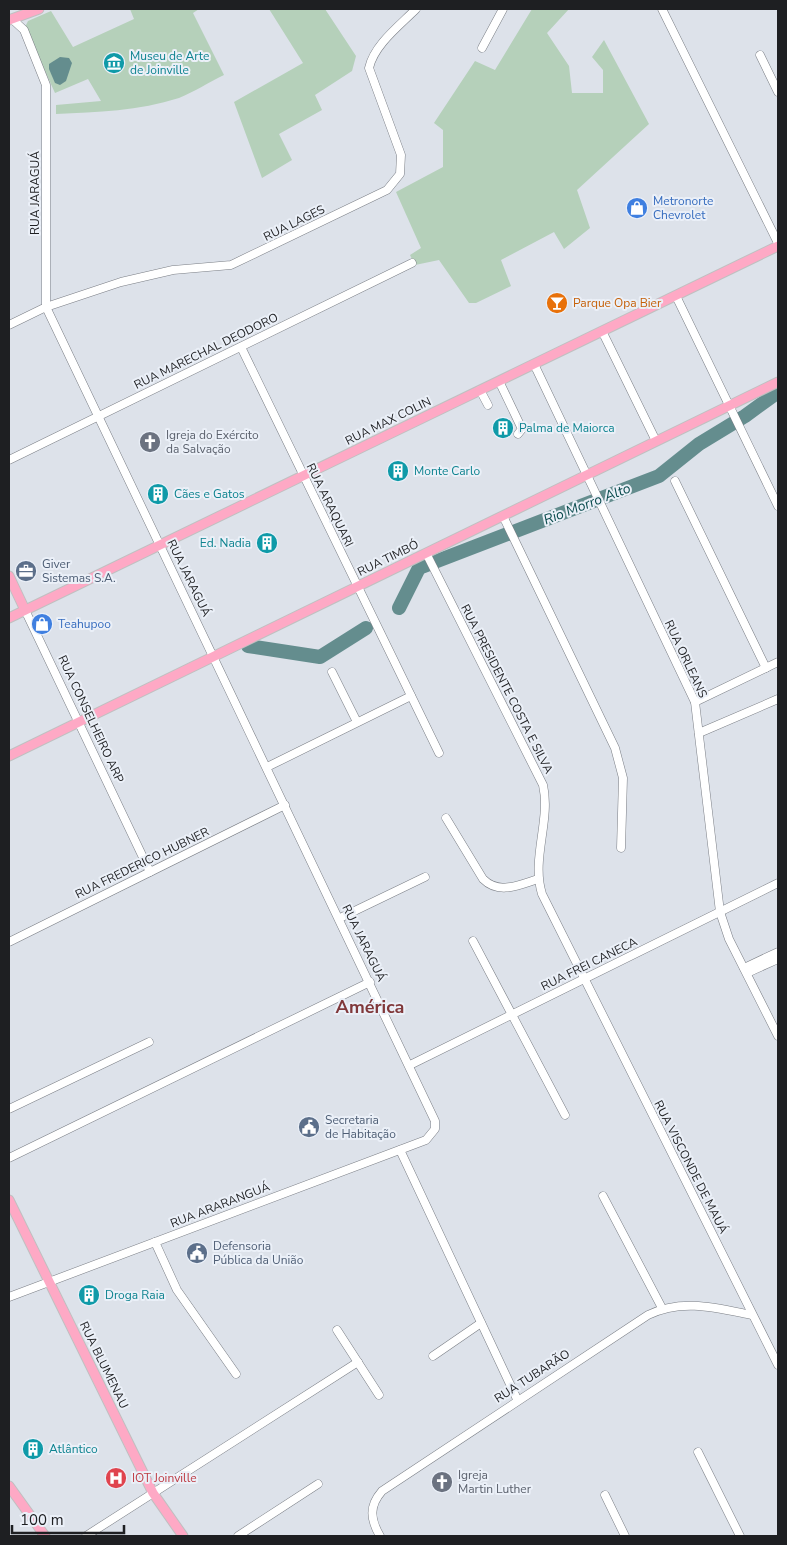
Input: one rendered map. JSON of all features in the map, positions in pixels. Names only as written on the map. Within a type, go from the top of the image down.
[{"type":"main road","points":[[10,20],[39,9]]},
{"type":"main road","name":"RUA MAX COLIN","points":[[9,618],[778,245]]},
{"type":"main road","name":"RUA TIMBÓ","points":[[9,756],[358,587],[427,556],[503,516],[656,441],[730,408],[778,382]]},
{"type":"main road","name":"RUA CONSELHEIRO ARP","points":[[9,576],[25,610]]},
{"type":"main road","name":"RUA BLUMENAU","points":[[9,1200],[153,1493],[183,1536]]},
{"type":"main road","points":[[9,1486],[45,1536]]},
{"type":"street","name":"RUA LAGES","points":[[9,325],[46,307],[152,274],[231,265],[387,190],[400,174],[401,155],[369,68],[371,60],[384,42],[416,9]]},
{"type":"street","points":[[482,48],[503,9]]},
{"type":"street","points":[[662,9],[778,245]]},
{"type":"street","name":"RUA JARAGUÁ","points":[[10,20],[24,30],[46,85],[46,307],[434,1114],[435,1129]]},
{"type":"street","points":[[760,55],[778,92]]},
{"type":"street","name":"RUA MARECHAL DEODORO","points":[[9,460],[412,263]]},
{"type":"street","points":[[676,296],[778,506]]},
{"type":"street","points":[[602,331],[656,441]]},
{"type":"street","name":"RUA ARAQUARI","points":[[241,347],[439,753]]},
{"type":"street","name":"RUA ORLEANS","points":[[534,364],[695,702],[720,912],[730,939],[778,1036]]},
{"type":"street","points":[[499,381],[522,429],[518,434]]},
{"type":"street","points":[[480,390],[488,405]]},
{"type":"street","points":[[675,481],[766,668]]},
{"type":"street","points":[[503,516],[615,748],[623,778],[621,848]]},
{"type":"street","name":"RUA PRESIDENTE COSTA E SILVA","points":[[427,556],[543,785],[545,801],[538,880],[546,904],[584,979]]},
{"type":"street","name":"RUA CONSELHEIRO ARP","points":[[25,610],[150,872]]},
{"type":"street","points":[[695,702],[778,662]]},
{"type":"street","points":[[332,672],[357,722]]},
{"type":"street","points":[[267,767],[411,696]]},
{"type":"street","points":[[699,733],[778,698]]},
{"type":"street","name":"RUA FREDERICO HUBNER","points":[[9,942],[285,805]]},
{"type":"street","points":[[446,818],[483,879],[489,885],[506,888],[538,880]]},
{"type":"street","points":[[340,918],[426,877]]},
{"type":"street","name":"RUA FREI CANECA","points":[[410,1065],[778,883]]},
{"type":"street","points":[[473,941],[565,1115]]},
{"type":"street","points":[[745,971],[778,952]]},
{"type":"street","points":[[745,971],[778,960]]},
{"type":"street","name":"RUA VISCONDE DE MAUÁ","points":[[584,979],[778,1365]]},
{"type":"street","points":[[9,1158],[370,982]]},
{"type":"street","points":[[9,1109],[149,1042]]},
{"type":"street","name":"RUA ARARANGUÁ","points":[[9,1297],[426,1140],[435,1129]]},
{"type":"street","points":[[400,1150],[517,1399]]},
{"type":"street","points":[[603,1196],[662,1308]]},
{"type":"street","points":[[156,1242],[177,1290],[236,1374]]},
{"type":"street","name":"RUA TUBARÃO","points":[[380,1536],[374,1526],[372,1509],[375,1499],[382,1491],[628,1326],[662,1308],[700,1305],[752,1315]]},
{"type":"street","points":[[434,1356],[481,1323]]},
{"type":"street","points":[[337,1330],[380,1395]]},
{"type":"street","points":[[86,1536],[358,1362]]},
{"type":"street","points":[[698,1452],[740,1536]]},
{"type":"street","points":[[238,1536],[318,1484]]},
{"type":"street","points":[[605,1494],[625,1536]]},
{"type":"shaded area","points":[[130,9],[199,9],[193,13],[224,75],[185,96],[149,106],[56,114],[56,105],[101,101],[88,79],[55,93],[25,27],[28,21],[51,11],[73,47],[134,19]]},
{"type":"shaded area","points":[[269,9],[325,9],[356,56],[352,71],[315,95],[322,110],[279,134],[292,160],[262,178],[234,102],[303,63]]},
{"type":"shaded area","points":[[532,9],[569,9],[547,33],[569,66],[572,93],[603,93],[603,70],[592,57],[604,40],[649,124],[577,190],[590,228],[564,249],[554,232],[501,260],[511,286],[476,303],[469,303],[439,260],[415,265],[410,255],[421,248],[396,192],[443,167],[443,130],[434,123],[475,61],[495,70]]},
{"type":"shaded area","points":[[60,57],[69,58],[72,63],[66,81],[60,85],[55,83],[49,69],[49,64]]},
{"type":"waterway","name":"Rio Morro Alto","points":[[399,608],[419,568],[659,476],[699,444],[745,416],[778,392]]},
{"type":"waterway","name":"Rio Morro Alto","points":[[248,646],[320,657],[366,628]]},
{"type":"place","name":"Museu de Arte de Joinville","points":[[114,63]]},
{"type":"place","name":"Metronorte Chevrolet","points":[[637,208]]},
{"type":"place","name":"Parque Opa Bier","points":[[557,303]]},
{"type":"place","name":"Palma de Maiorca","points":[[503,428]]},
{"type":"place","name":"Igreja do Exército da Salvação","points":[[150,442]]},
{"type":"place","name":"Monte Carlo","points":[[398,471]]},
{"type":"place","name":"Cães e Gatos","points":[[158,494]]},
{"type":"place","name":"Ed. Nadia","points":[[267,543]]},
{"type":"place","name":"Giver Sistemas S.A.","points":[[26,571]]},
{"type":"place","name":"Teahupoo","points":[[42,624]]},
{"type":"place","name":"Secretaria de Habitação","points":[[309,1127]]},
{"type":"place","name":"Defensoria Pública da União","points":[[197,1253]]},
{"type":"place","name":"Droga Raia","points":[[89,1295]]},
{"type":"place","name":"Atlântico","points":[[33,1449]]},
{"type":"place","name":"IOT Joinville","points":[[116,1478]]},
{"type":"place","name":"Igreja Martin Luther","points":[[442,1482]]},
{"type":"district","name":"América","points":[[370,1007]]}]
